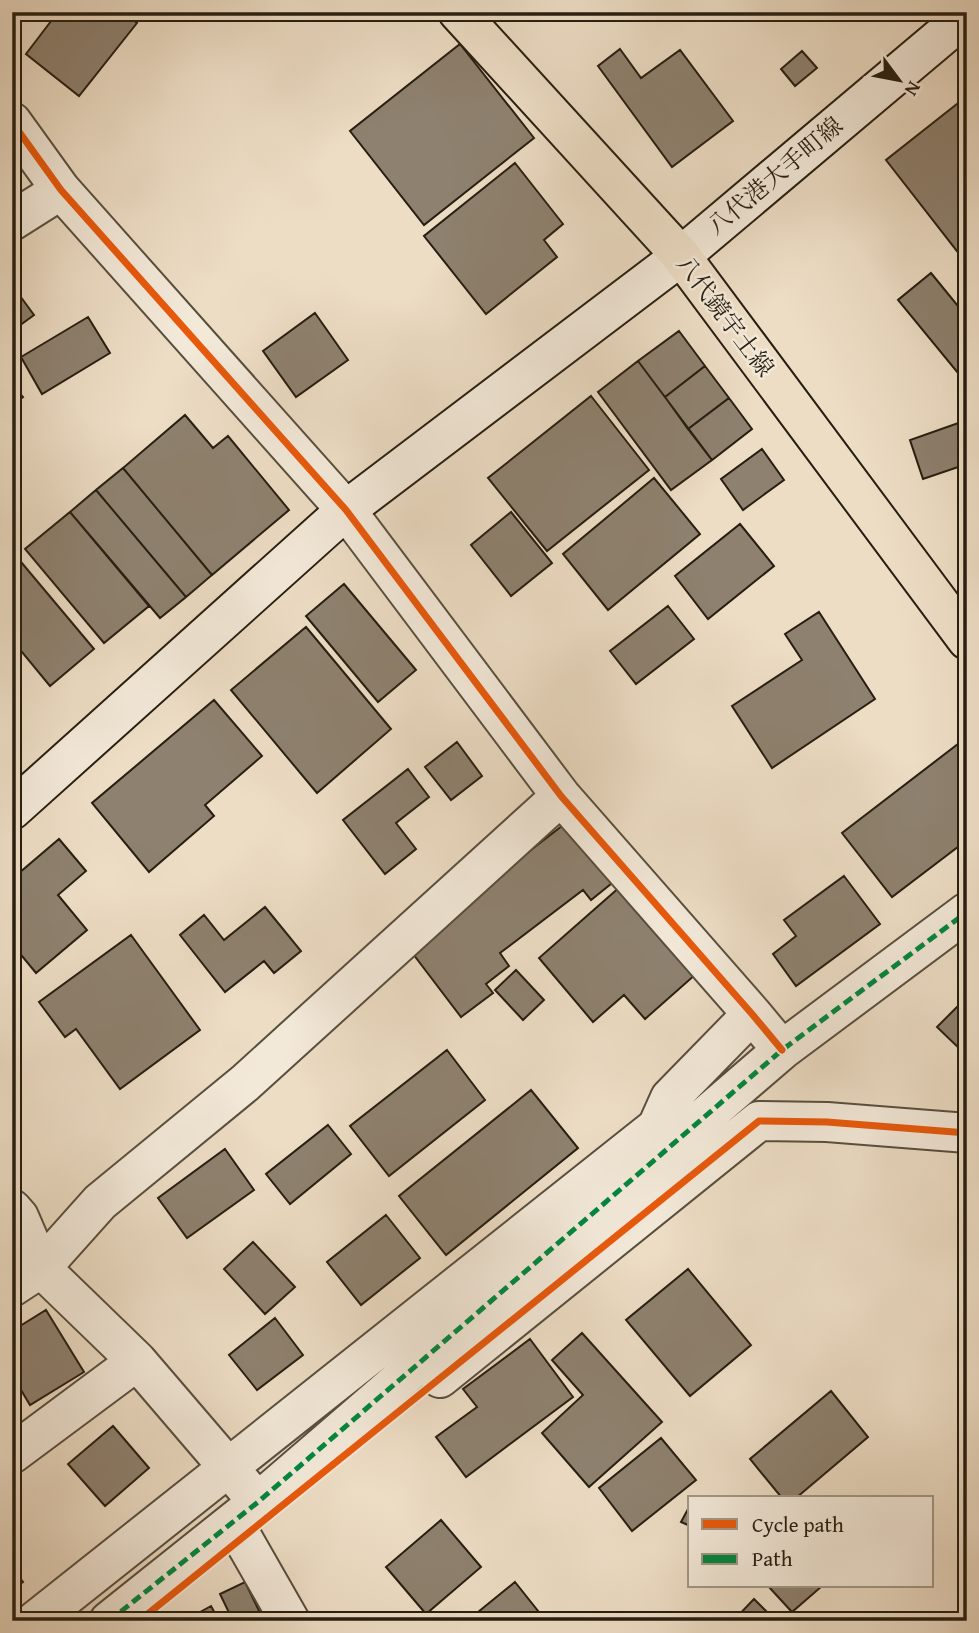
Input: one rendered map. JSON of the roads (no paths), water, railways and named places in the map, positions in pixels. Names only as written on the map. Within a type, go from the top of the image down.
[{"type":"main road","name":"八代鏡宇土線","points":[[458,12],[681,256],[967,640]]},
{"type":"street","name":"八代港大手町線","points":[[12,810],[346,510],[681,256],[963,24]]},
{"type":"street","points":[[12,122],[61,190],[346,510],[561,796],[782,1050]]},
{"type":"street","points":[[12,221],[61,190]]},
{"type":"street","points":[[26,1277],[100,1202],[245,1083],[561,796]]},
{"type":"street","points":[[139,1621],[782,1050],[967,912]]},
{"type":"street","points":[[35,1621],[657,1127],[670,1098],[752,1014]]},
{"type":"street","points":[[109,1621],[256,1519],[759,1121],[827,1122],[967,1133]]},
{"type":"street","points":[[12,1209],[19,1216],[26,1277],[137,1362],[228,1467],[256,1519],[290,1621]]},
{"type":"street","points":[[12,1454],[137,1362]]}]
